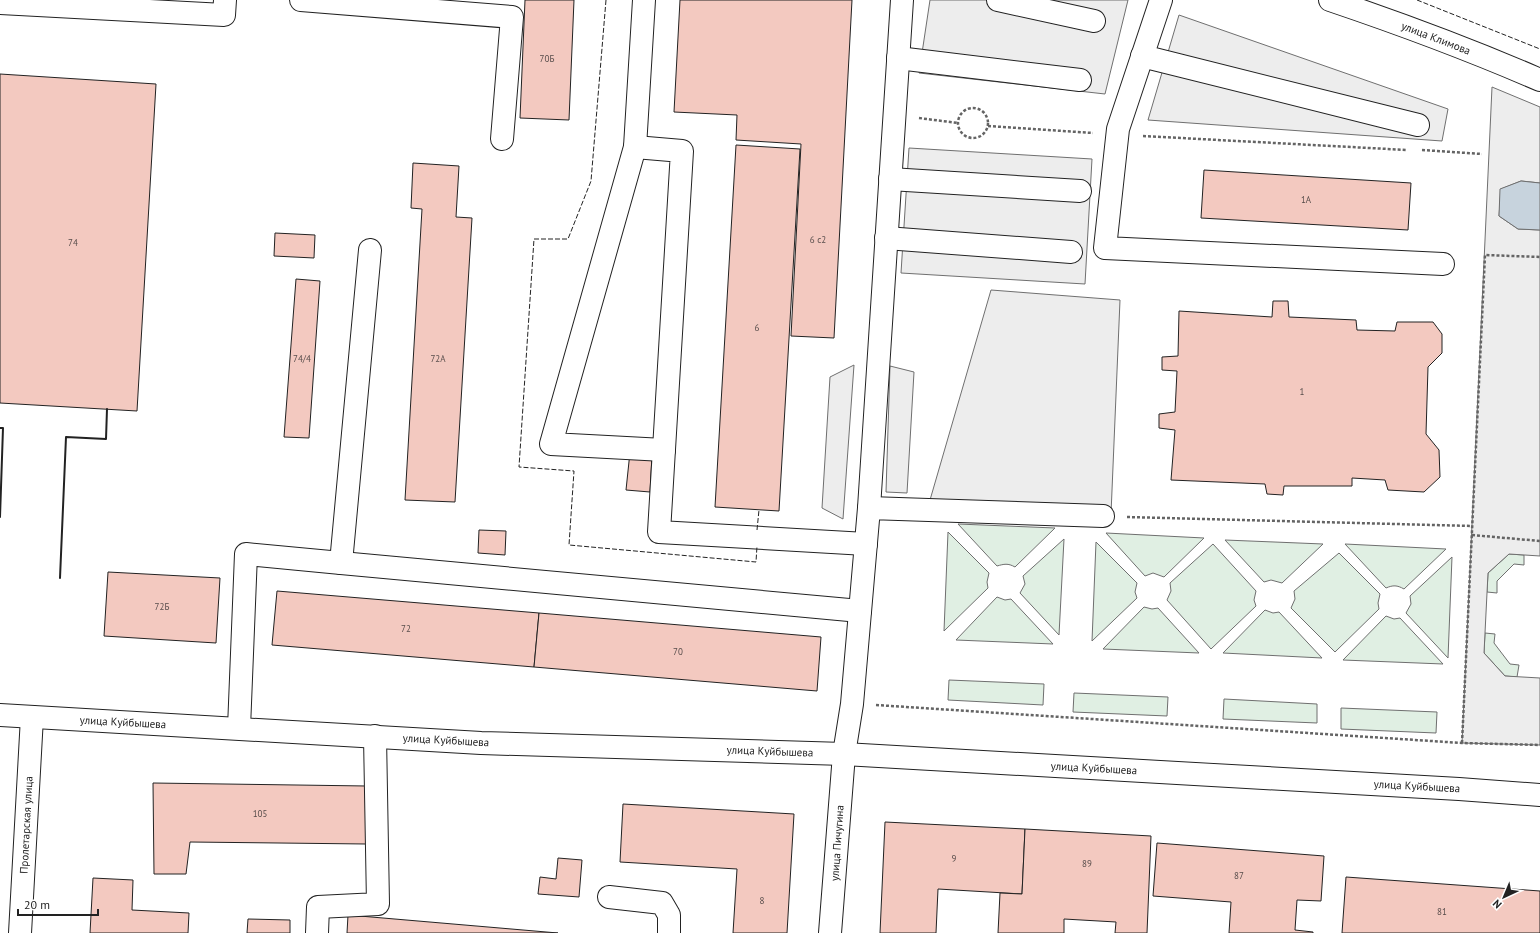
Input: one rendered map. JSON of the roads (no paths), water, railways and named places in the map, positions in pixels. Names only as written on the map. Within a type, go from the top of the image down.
[{"type":"main road","points":[[0,3],[224,15],[225,0]]},
{"type":"main road","points":[[301,0],[512,18],[502,138]]},
{"type":"main road","points":[[644,0],[635,147],[551,444],[664,450]]},
{"type":"main road","name":"улица Пичугина","points":[[830,933],[844,754],[852,704],[869,508],[902,0]]},
{"type":"main road","points":[[998,0],[1094,21]]},
{"type":"main road","points":[[1161,0],[1118,129],[1106,248],[1443,264]]},
{"type":"main road","name":"улица Климова","points":[[1330,0],[1389,20],[1495,60],[1540,80]]},
{"type":"main road","points":[[1142,56],[1418,124]]},
{"type":"main road","points":[[898,58],[1080,80]]},
{"type":"main road","points":[[635,147],[682,151],[659,532],[866,544]]},
{"type":"main road","points":[[890,179],[1080,191]]},
{"type":"main road","points":[[886,238],[1071,252]]},
{"type":"main road","points":[[341,563],[370,250]]},
{"type":"main road","points":[[869,508],[1103,516]]},
{"type":"main road","points":[[239,728],[246,554],[860,611]]},
{"type":"main road","name":"улица Куйбышева","points":[[0,715],[489,743],[844,754],[1451,788],[1540,795]]},
{"type":"main road","name":"Пролетарская улица","points":[[20,933],[32,718]]},
{"type":"main road","points":[[317,933],[318,907],[378,904],[375,736]]},
{"type":"main road","points":[[609,897],[662,903],[669,915],[669,933]]}]
